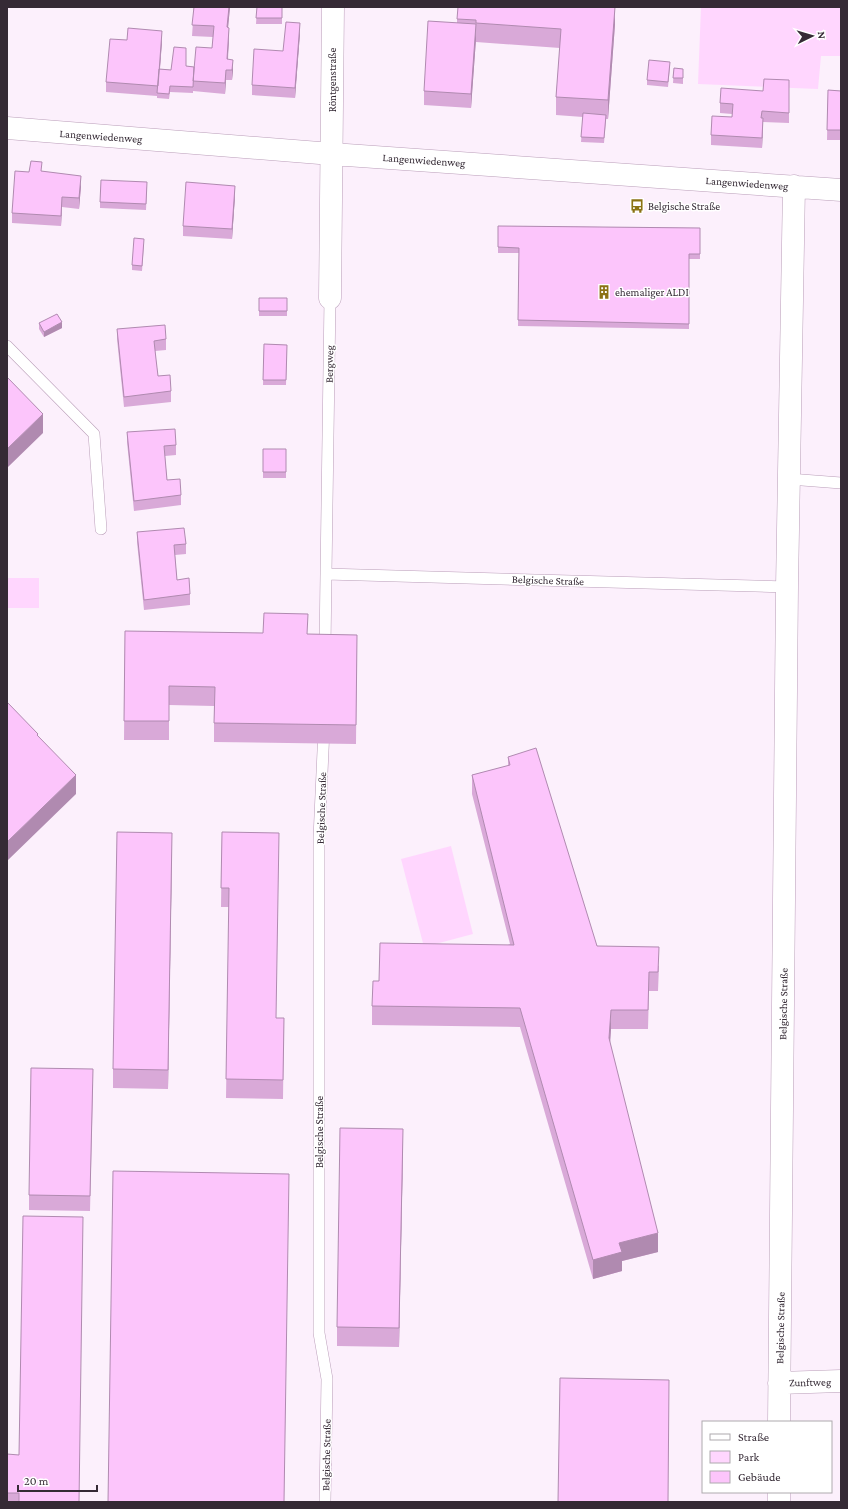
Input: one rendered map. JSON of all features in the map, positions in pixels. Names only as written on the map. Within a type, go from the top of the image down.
[{"type":"street","name":"Röntgenstraße","points":[[332,154],[333,7]]},
{"type":"street","name":"Langenwiedenweg","points":[[7,128],[332,154],[841,190]]},
{"type":"street","name":"Bergweg","points":[[330,298],[332,154]]},
{"type":"street","name":"Belgische Straße","points":[[779,1421],[787,587],[794,186]]},
{"type":"street","name":"Zunftweg","points":[[779,1383],[841,1382]]},
{"type":"lane","name":"Bergweg","points":[[326,574],[330,298]]},
{"type":"lane","points":[[7,346],[94,434],[101,529]]},
{"type":"lane","points":[[789,479],[841,483]]},
{"type":"lane","points":[[325,661],[326,574]]},
{"type":"lane","name":"Belgische Straße","points":[[326,574],[787,587]]},
{"type":"lane","name":"Belgische Straße","points":[[324,721],[319,846],[319,1333],[327,1379],[325,1502]]},
{"type":"green space","points":[[701,7],[841,7],[841,56],[821,56],[818,89],[698,84]]},
{"type":"green space","points":[[7,578],[39,578],[39,608],[7,608]]},
{"type":"green space","points":[[451,846],[473,934],[424,947],[401,859]]},
{"type":"building","points":[[194,7],[229,7],[227,27],[229,28],[227,59],[233,60],[232,70],[226,70],[225,83],[193,81],[196,47],[212,48],[214,26],[192,25]]},
{"type":"building","points":[[257,7],[282,7],[282,18],[256,18]]},
{"type":"building","points":[[458,7],[615,7],[608,100],[556,97],[561,29],[476,23],[476,20],[457,19]]},
{"type":"building","points":[[428,21],[476,24],[471,94],[424,91]]},
{"type":"building","points":[[286,22],[300,23],[295,88],[252,85],[254,49],[283,51]]},
{"type":"building","points":[[128,28],[162,31],[158,86],[106,82],[110,39],[127,40]]},
{"type":"building","points":[[174,47],[186,48],[186,66],[194,67],[193,87],[170,86],[169,94],[157,93],[159,69],[171,70]]},
{"type":"building","points":[[649,60],[670,62],[668,82],[647,80]]},
{"type":"building","points":[[674,68],[683,69],[683,78],[673,78]]},
{"type":"building","points":[[764,79],[789,80],[789,113],[762,111],[762,138],[711,135],[712,116],[732,117],[733,104],[720,103],[721,88],[763,91]]},
{"type":"building","points":[[828,90],[841,91],[841,130],[827,130]]},
{"type":"building","points":[[583,113],[606,115],[604,138],[581,137]]},
{"type":"building","points":[[31,161],[42,162],[41,171],[81,176],[79,198],[62,197],[61,216],[12,213],[15,171],[29,172]]},
{"type":"building","points":[[101,180],[147,182],[146,204],[100,202]]},
{"type":"building","points":[[186,182],[235,186],[232,229],[183,226]]},
{"type":"building","name":"ehemaliger ALDI","points":[[498,226],[700,228],[700,254],[689,254],[689,324],[518,320],[519,248],[498,247]]},
{"type":"building","points":[[134,238],[144,239],[142,266],[132,265]]},
{"type":"building","points":[[259,298],[287,298],[287,311],[259,311]]},
{"type":"building","points":[[57,314],[62,322],[44,332],[39,323]]},
{"type":"building","points":[[165,325],[166,339],[154,341],[158,376],[170,375],[171,391],[124,397],[117,329]]},
{"type":"building","points":[[264,344],[287,345],[286,380],[263,380]]},
{"type":"building","points":[[7,377],[43,414],[7,449]]},
{"type":"building","points":[[175,429],[176,445],[164,446],[167,480],[180,479],[181,495],[134,501],[127,432]]},
{"type":"building","points":[[263,449],[286,449],[286,472],[263,472]]},
{"type":"building","points":[[184,528],[186,544],[174,545],[177,580],[189,578],[190,594],[144,600],[137,532]]},
{"type":"building","points":[[264,613],[308,614],[307,634],[357,635],[356,725],[214,723],[215,687],[169,686],[169,721],[124,721],[125,631],[263,633]]},
{"type":"building","points":[[7,702],[76,775],[7,842]]},
{"type":"building","points":[[536,748],[597,946],[659,947],[658,972],[649,972],[648,1010],[611,1010],[609,1038],[658,1233],[619,1243],[622,1252],[593,1260],[520,1008],[372,1006],[373,981],[379,981],[380,943],[514,945],[472,775],[510,765],[508,757]]},
{"type":"building","points":[[117,832],[172,833],[168,1070],[113,1069]]},
{"type":"building","points":[[222,832],[279,833],[276,1018],[284,1018],[283,1080],[226,1079],[229,888],[221,888]]},
{"type":"building","points":[[31,1068],[93,1069],[90,1196],[29,1195]]},
{"type":"building","points":[[340,1128],[403,1129],[399,1328],[337,1327]]},
{"type":"building","points":[[113,1171],[289,1174],[284,1502],[108,1502]]},
{"type":"building","points":[[23,1216],[83,1217],[79,1502],[19,1502],[19,1493],[7,1493],[7,1454],[19,1455]]},
{"type":"building","points":[[560,1378],[669,1380],[668,1502],[558,1502]]},
{"type":"place","name":"Belgische Straße","points":[[637,206]]},
{"type":"place","name":"ehemaliger ALDI","points":[[604,292]]}]
